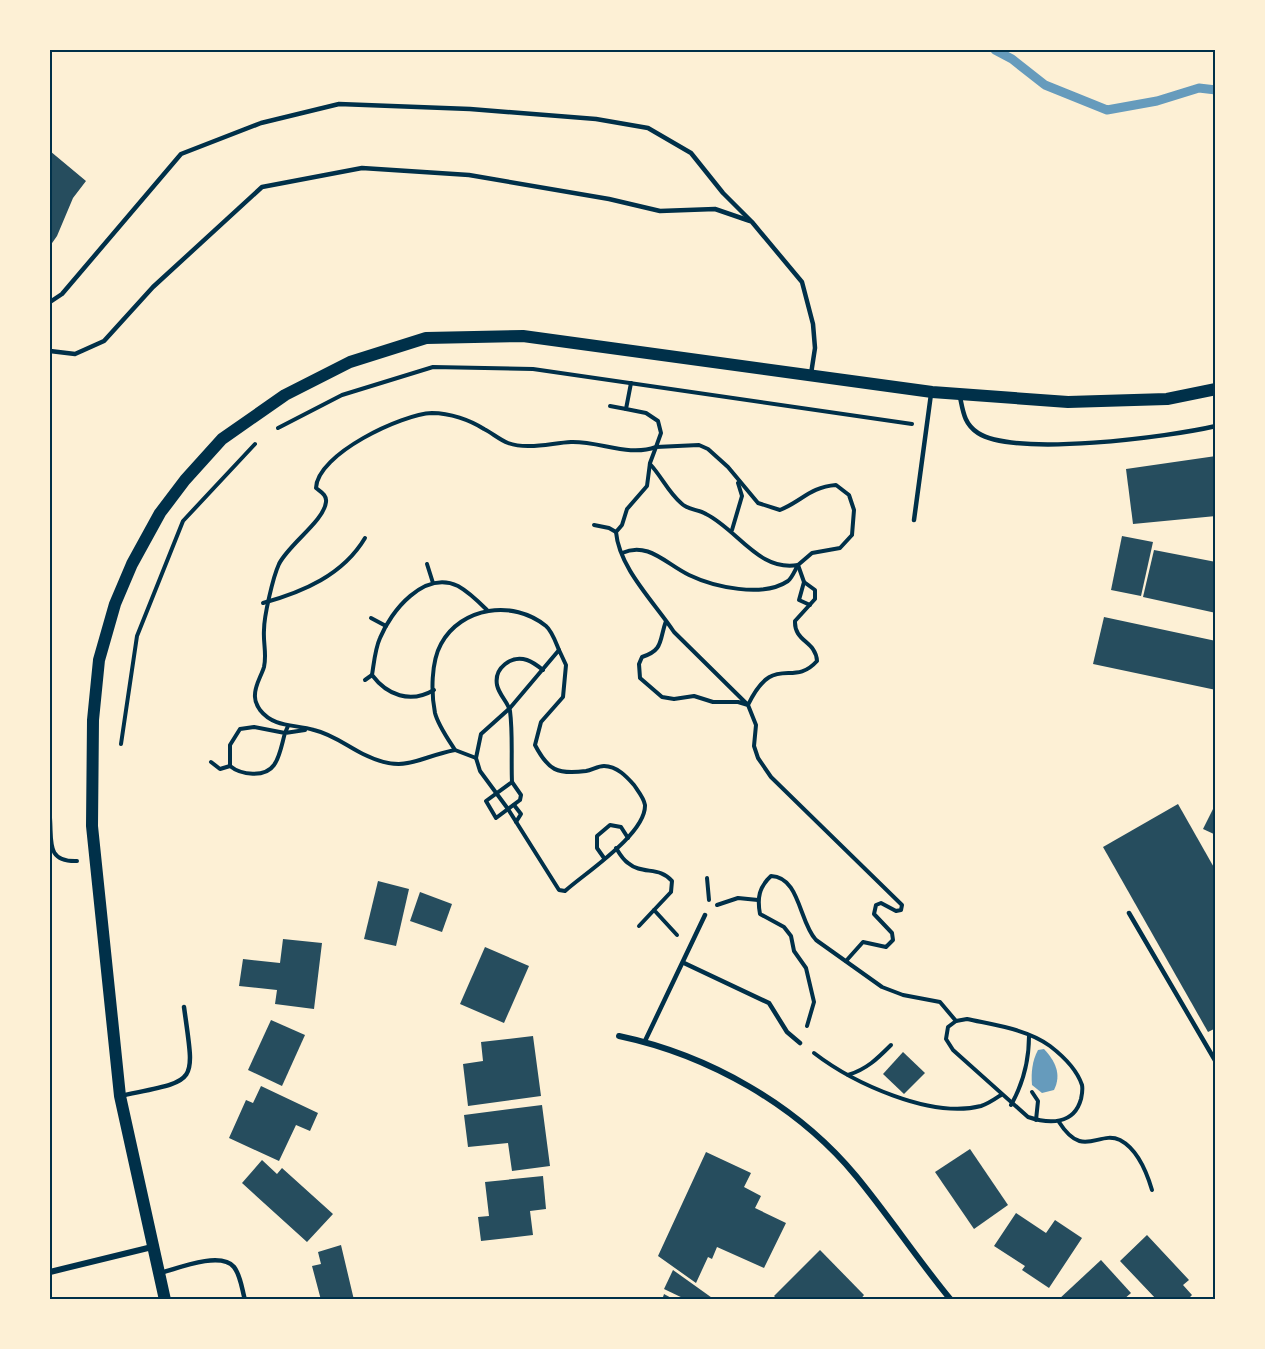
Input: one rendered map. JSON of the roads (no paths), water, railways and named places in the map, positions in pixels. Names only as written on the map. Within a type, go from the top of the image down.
[{"type":"main road","points":[[165,1299],[120,1096],[92,826],[93,720],[99,660],[115,604],[146,538],[185,480],[222,439],[276,401],[350,362],[426,338],[523,336],[932,392],[1068,402],[1167,399],[1215,389]]},
{"type":"street","points":[[619,1036],[645,1041],[687,1055],[761,1095],[810,1129],[856,1177],[951,1299]]},
{"type":"street","points":[[50,1272],[152,1247]]},
{"type":"lane","points":[[50,302],[62,294],[181,153],[261,123],[339,104],[493,111],[596,119],[648,128],[692,153],[723,193],[752,222],[802,282],[813,324],[815,348],[811,374]]},
{"type":"lane","points":[[50,351],[75,354],[104,341],[153,287],[262,187],[362,168],[469,175],[609,199],[660,211],[715,209],[752,222]]},
{"type":"lane","points":[[914,520],[932,392]]},
{"type":"lane","points":[[960,395],[965,420],[978,433],[1006,442],[1081,444],[1185,433],[1215,426]]},
{"type":"lane","points":[[1129,913],[1215,1062]]},
{"type":"lane","points":[[645,1041],[705,915]]},
{"type":"lane","points":[[684,963],[769,1003],[787,1032],[800,1043]]},
{"type":"lane","points":[[120,1096],[175,1084],[185,1078],[192,1060],[184,1006]]},
{"type":"lane","points":[[158,1273],[216,1259],[234,1267],[245,1299]]},
{"type":"water","points":[[1044,1049],[1054,1063],[1057,1079],[1054,1090],[1042,1093],[1032,1085],[1032,1076],[1036,1054],[1038,1050]]},
{"type":"waterway","points":[[995,50],[1012,59],[1045,85],[1107,110],[1157,101],[1199,88],[1216,90]]}]
